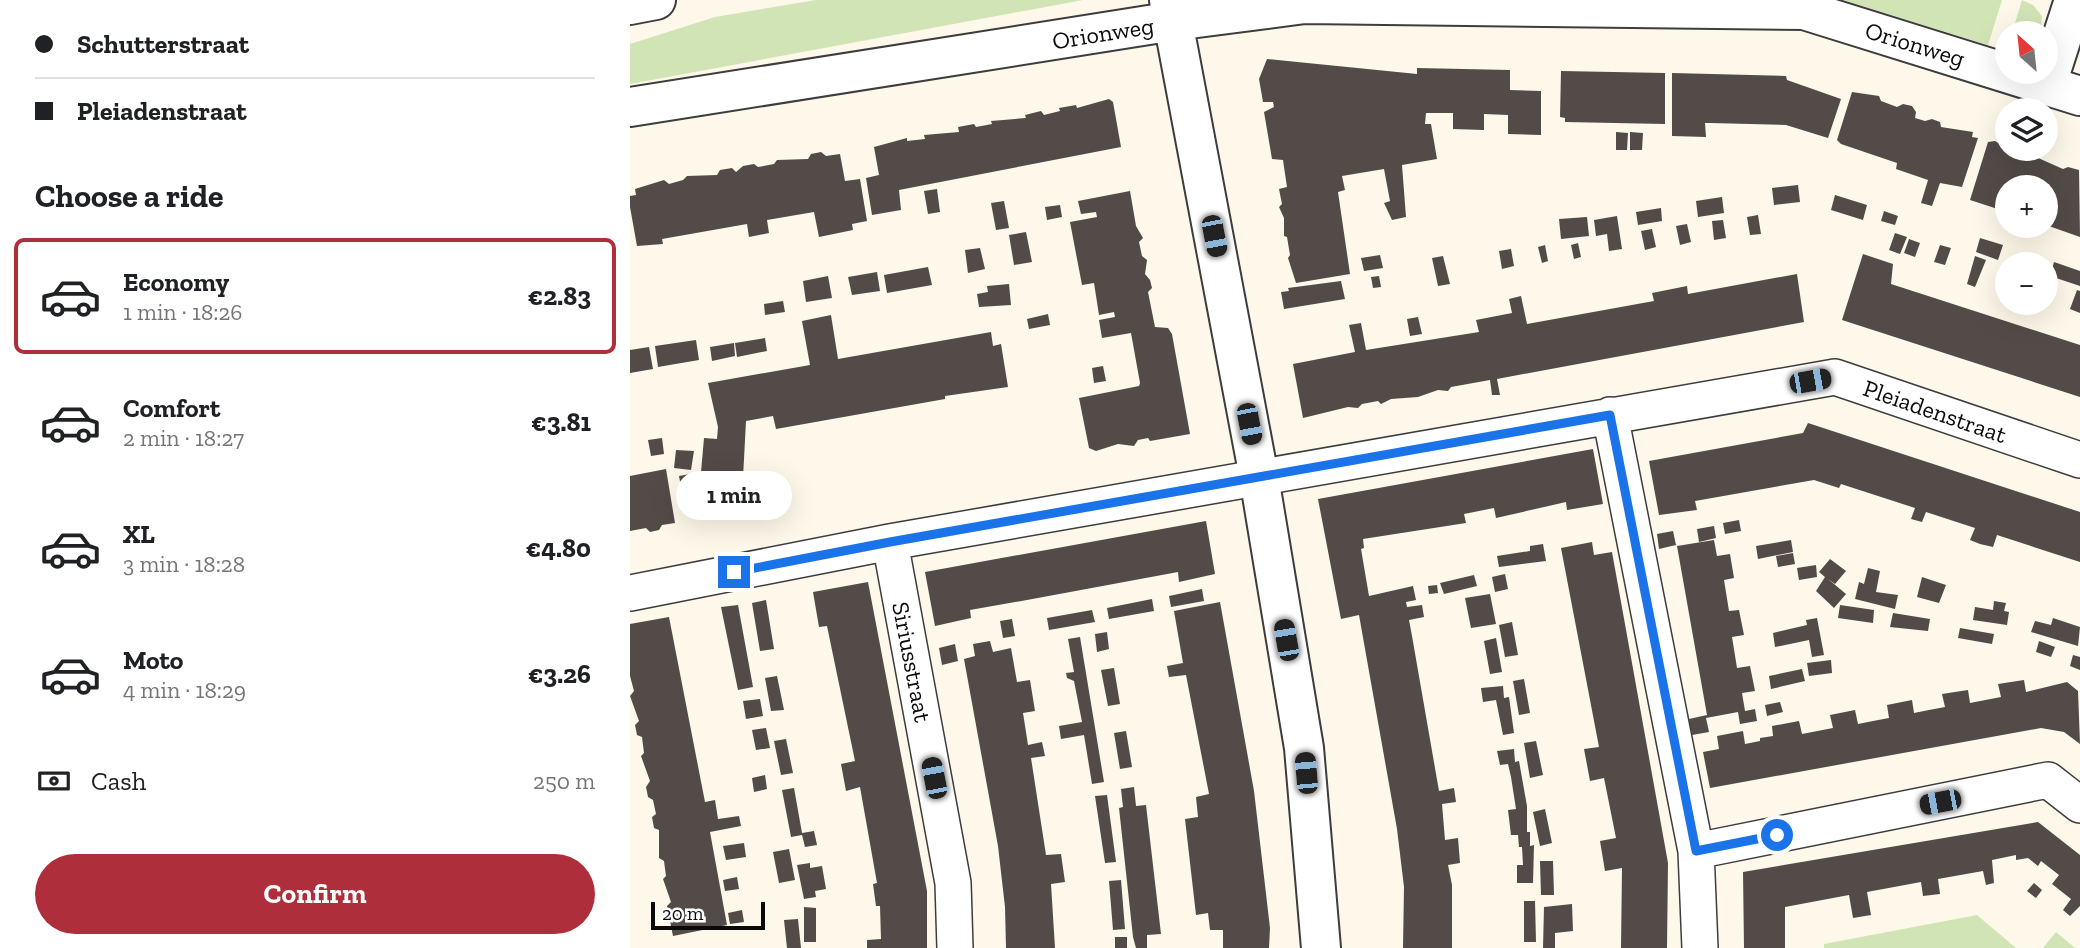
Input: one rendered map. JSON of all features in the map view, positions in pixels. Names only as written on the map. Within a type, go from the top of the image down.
[{"type":"street","points":[[630,5],[656,0]]},
{"type":"street","points":[[2063,90],[2074,0],[2080,2]]},
{"type":"street","name":"Orionweg","points":[[630,107],[1171,11],[1305,5],[1804,10],[2063,90]]},
{"type":"street","points":[[1171,11],[1259,477],[1304,748],[1321,948]]},
{"type":"street","name":"Pleiadenstraat","points":[[630,593],[890,542],[1835,377],[2080,460]]},
{"type":"street","points":[[1610,415],[1696,851],[1700,948]]},
{"type":"street","name":"Siriusstraat","points":[[890,542],[953,883],[955,948]]},
{"type":"street","points":[[1696,851],[2048,780],[2080,805]]},
{"type":"green space","points":[[816,0],[1083,0],[630,84],[630,44],[715,17]]},
{"type":"green space","points":[[1843,0],[2002,0],[1988,45]]},
{"type":"green space","points":[[2022,0],[2033,5],[2042,16],[2042,21],[2016,21]]},
{"type":"green space","points":[[1977,915],[2016,948],[1824,948],[1824,944]]},
{"type":"green space","points":[[2056,932],[2075,948],[2043,948]]},
{"type":"building","points":[[1267,59],[1417,74],[1417,68],[1510,70],[1510,90],[1541,91],[1541,135],[1508,134],[1508,115],[1484,114],[1484,130],[1453,129],[1453,113],[1426,113],[1425,124],[1431,124],[1437,159],[1402,165],[1406,217],[1392,220],[1384,203],[1390,201],[1384,169],[1342,176],[1345,190],[1338,192],[1350,274],[1296,283],[1288,258],[1290,255],[1287,237],[1284,236],[1284,218],[1279,207],[1282,204],[1279,189],[1287,187],[1283,160],[1272,159],[1264,112],[1274,107],[1273,102],[1263,102],[1259,79]]},
{"type":"building","points":[[1561,71],[1665,73],[1665,124],[1565,122],[1565,118],[1560,117]]},
{"type":"building","points":[[1672,73],[1786,76],[1787,80],[1841,99],[1828,138],[1786,125],[1710,123],[1705,123],[1706,137],[1672,136]]},
{"type":"building","points":[[1852,92],[1879,96],[1881,101],[1897,107],[1903,104],[1912,106],[1916,112],[1915,118],[1925,121],[1932,119],[1940,122],[1941,127],[1973,132],[1972,137],[1978,138],[1962,187],[1940,183],[1932,206],[1921,203],[1928,180],[1896,169],[1897,163],[1841,144],[1837,140]]},
{"type":"building","points":[[1109,99],[1113,102],[1121,147],[899,190],[901,210],[872,215],[866,178],[879,175],[874,147],[907,138],[907,141],[925,139],[924,135],[959,132],[958,127],[974,124],[976,127],[992,124],[991,121],[1026,118],[1025,115],[1041,111],[1044,115],[1060,111],[1059,108],[1076,105],[1077,108]]},
{"type":"building","points":[[1616,132],[1628,133],[1627,150],[1616,150]]},
{"type":"building","points":[[1630,132],[1643,133],[1642,150],[1630,150]]},
{"type":"building","points":[[1995,141],[1995,161],[2045,161],[2063,169],[2068,167],[2079,170],[2080,237],[2058,229],[2058,175],[1995,175],[1995,208],[1970,200],[1988,142]]},
{"type":"building","points":[[821,152],[826,156],[840,154],[845,181],[860,179],[867,221],[852,224],[853,230],[819,237],[814,212],[767,220],[769,233],[749,237],[747,224],[662,239],[663,244],[637,246],[630,207],[630,196],[636,195],[635,189],[664,180],[669,184],[687,176],[717,175],[720,170],[732,168],[736,172],[743,166],[754,164],[758,167],[774,164],[777,160],[808,159],[811,154]]},
{"type":"building","points":[[1798,185],[1800,202],[1774,205],[1772,188]]},
{"type":"building","points":[[937,189],[940,212],[928,214],[924,191]]},
{"type":"building","points":[[1130,191],[1136,226],[1143,238],[1139,242],[1142,256],[1147,260],[1145,274],[1152,288],[1148,292],[1155,327],[1168,328],[1172,334],[1190,434],[1150,441],[1148,438],[1138,440],[1134,446],[1118,444],[1096,451],[1089,448],[1079,398],[1139,386],[1140,383],[1131,333],[1102,338],[1099,320],[1115,317],[1114,312],[1099,315],[1094,283],[1082,285],[1070,222],[1097,217],[1096,212],[1081,214],[1078,201]]},
{"type":"building","points":[[1835,195],[1867,205],[1863,220],[1831,210]]},
{"type":"building","points":[[1722,197],[1724,213],[1698,217],[1696,201]]},
{"type":"building","points":[[1004,201],[1009,228],[996,230],[991,203]]},
{"type":"building","points":[[1060,205],[1062,217],[1047,220],[1045,207]]},
{"type":"building","points":[[1661,208],[1662,221],[1638,225],[1636,212]]},
{"type":"building","points":[[1884,211],[1898,216],[1895,225],[1881,221]]},
{"type":"building","points":[[1758,215],[1761,234],[1750,235],[1747,217]]},
{"type":"building","points":[[1617,216],[1622,249],[1609,251],[1607,234],[1596,236],[1594,220]]},
{"type":"building","points":[[1587,217],[1589,236],[1561,239],[1559,219]]},
{"type":"building","points":[[1723,220],[1726,238],[1714,240],[1712,221]]},
{"type":"building","points":[[1687,224],[1691,242],[1680,245],[1676,226]]},
{"type":"building","points":[[1652,229],[1656,247],[1645,250],[1641,231]]},
{"type":"building","points":[[1026,232],[1032,262],[1014,265],[1009,235]]},
{"type":"building","points":[[1895,233],[1907,237],[1900,254],[1889,250]]},
{"type":"building","points":[[1980,238],[2003,245],[2001,252],[1995,252],[1995,259],[1976,252]]},
{"type":"building","points":[[1909,239],[1920,243],[1915,257],[1904,253]]},
{"type":"building","points":[[1578,243],[1581,257],[1574,259],[1571,245]]},
{"type":"building","points":[[1545,245],[1548,261],[1542,263],[1538,247]]},
{"type":"building","points":[[1940,245],[1951,248],[1945,265],[1934,262]]},
{"type":"building","points":[[980,248],[985,269],[968,273],[965,250]]},
{"type":"building","points":[[1511,249],[1514,266],[1502,269],[1499,251]]},
{"type":"building","points":[[1863,254],[1893,264],[1891,284],[2080,345],[2080,397],[1842,320]]},
{"type":"building","points":[[1380,255],[1383,268],[1364,271],[1361,258]]},
{"type":"building","points":[[1443,256],[1450,284],[1438,286],[1432,258]]},
{"type":"building","points":[[1975,256],[1986,260],[1975,287],[1967,284]]},
{"type":"building","points":[[2058,263],[2080,271],[2080,286],[2058,279]]},
{"type":"building","points":[[928,267],[932,285],[887,293],[884,275]]},
{"type":"building","points":[[877,272],[880,291],[852,295],[848,277]]},
{"type":"building","points":[[1797,274],[1804,322],[1497,379],[1500,395],[1492,395],[1490,380],[1451,387],[1448,391],[1438,390],[1418,397],[1391,399],[1381,404],[1378,401],[1362,404],[1358,408],[1348,407],[1303,418],[1293,364],[1355,352],[1349,325],[1361,323],[1366,350],[1479,332],[1476,320],[1512,313],[1509,299],[1521,296],[1527,324],[1654,301],[1652,293],[1687,286],[1688,294]]},
{"type":"building","points":[[828,276],[832,298],[806,302],[803,281]]},
{"type":"building","points":[[1379,276],[1381,287],[1373,288],[1371,277]]},
{"type":"building","points":[[1341,281],[1345,299],[1284,309],[1281,292],[1289,291],[1288,288]]},
{"type":"building","points":[[1009,284],[1011,305],[979,307],[977,294],[988,292],[987,286]]},
{"type":"building","points":[[2077,290],[2080,291],[2080,313],[2070,309]]},
{"type":"building","points":[[783,301],[785,312],[765,315],[764,304]]},
{"type":"building","points":[[1048,314],[1050,325],[1029,329],[1027,319]]},
{"type":"building","points":[[831,315],[838,359],[991,332],[993,346],[1001,344],[1008,387],[945,396],[945,399],[776,429],[773,416],[746,421],[742,497],[699,493],[700,489],[682,492],[679,476],[701,472],[704,438],[717,439],[718,427],[708,383],[810,365],[802,321]]},
{"type":"building","points":[[1418,317],[1422,334],[1410,336],[1407,319]]},
{"type":"building","points":[[765,338],[767,351],[737,357],[735,343]]},
{"type":"building","points":[[696,340],[699,360],[658,367],[655,346]]},
{"type":"building","points":[[734,343],[735,356],[712,361],[710,347]]},
{"type":"building","points":[[649,347],[653,369],[630,373],[630,350]]},
{"type":"building","points":[[1103,366],[1106,381],[1094,383],[1092,368]]},
{"type":"building","points":[[1808,423],[2080,512],[2080,562],[1997,535],[1993,547],[1980,544],[1970,540],[1975,528],[1926,512],[1922,522],[1911,519],[1915,508],[1841,484],[1839,488],[1814,480],[1695,501],[1697,510],[1659,515],[1649,461],[1803,433]]},
{"type":"building","points":[[662,438],[664,454],[651,456],[648,440]]},
{"type":"building","points":[[1593,449],[1603,504],[1567,510],[1566,502],[1496,518],[1494,508],[1464,514],[1466,523],[1363,539],[1364,548],[1361,549],[1369,596],[1413,586],[1416,600],[1406,602],[1407,607],[1422,605],[1424,617],[1409,620],[1439,791],[1454,788],[1456,802],[1442,804],[1445,840],[1458,838],[1460,863],[1448,865],[1452,885],[1452,948],[1403,948],[1404,887],[1397,829],[1359,615],[1341,619],[1318,499]]},
{"type":"building","points":[[676,450],[694,451],[691,470],[674,468]]},
{"type":"building","points":[[666,469],[675,523],[662,525],[659,530],[650,532],[646,528],[630,531],[630,476]]},
{"type":"building","points":[[1739,520],[1741,531],[1725,534],[1723,523]]},
{"type":"building","points":[[1206,521],[1215,574],[1179,582],[1178,572],[970,610],[971,618],[935,626],[925,572]]},
{"type":"building","points":[[1714,526],[1716,538],[1699,542],[1697,529]]},
{"type":"building","points":[[1673,531],[1676,545],[1659,549],[1657,534]]},
{"type":"building","points":[[1714,540],[1717,556],[1730,554],[1734,578],[1724,580],[1729,611],[1739,610],[1744,635],[1732,637],[1737,668],[1750,666],[1755,691],[1742,693],[1745,711],[1755,709],[1757,721],[1740,724],[1738,712],[1706,718],[1709,732],[1692,735],[1689,719],[1707,715],[1677,546]]},
{"type":"building","points":[[1791,540],[1793,552],[1758,559],[1756,546]]},
{"type":"building","points":[[1592,542],[1594,555],[1612,552],[1668,863],[1667,948],[1621,948],[1622,868],[1605,871],[1600,841],[1616,838],[1604,778],[1590,781],[1584,749],[1599,747],[1561,548]]},
{"type":"building","points":[[1543,544],[1546,561],[1499,567],[1497,556],[1530,551],[1530,546]]},
{"type":"building","points":[[1793,553],[1795,564],[1778,567],[1776,556]]},
{"type":"building","points":[[1830,559],[1846,571],[1835,584],[1828,579],[1846,594],[1834,608],[1816,591],[1825,577],[1819,572]]},
{"type":"building","points":[[1816,565],[1817,577],[1799,580],[1797,568]]},
{"type":"building","points":[[1868,568],[1880,571],[1876,592],[1898,595],[1895,609],[1855,599],[1859,582],[1864,584]]},
{"type":"building","points":[[1505,574],[1508,589],[1495,592],[1492,577]]},
{"type":"building","points":[[1474,575],[1477,586],[1444,594],[1440,583]]},
{"type":"building","points":[[1922,577],[1946,585],[1939,603],[1917,597]]},
{"type":"building","points":[[868,582],[927,891],[927,948],[867,948],[867,940],[881,939],[880,906],[876,906],[873,884],[877,883],[860,787],[846,791],[841,764],[855,761],[827,626],[819,627],[813,592]]},
{"type":"building","points":[[1437,585],[1438,593],[1429,594],[1428,586]]},
{"type":"building","points":[[1202,589],[1204,601],[1171,607],[1169,596]]},
{"type":"building","points":[[1490,594],[1496,624],[1471,628],[1465,598]]},
{"type":"building","points":[[1152,599],[1154,611],[1109,619],[1107,608]]},
{"type":"building","points":[[766,600],[774,649],[760,651],[752,603]]},
{"type":"building","points":[[1994,601],[2006,603],[2004,611],[2009,612],[2007,625],[1973,620],[1975,607],[1993,610]]},
{"type":"building","points":[[1220,602],[1254,791],[1270,928],[1269,948],[1223,948],[1223,930],[1210,930],[1208,913],[1196,915],[1185,819],[1198,817],[1196,797],[1209,794],[1186,675],[1169,677],[1167,666],[1183,663],[1174,611]]},
{"type":"building","points":[[738,605],[753,687],[738,690],[721,607]]},
{"type":"building","points":[[1840,605],[1874,610],[1873,623],[1838,618]]},
{"type":"building","points":[[1092,610],[1095,622],[1049,630],[1047,618]]},
{"type":"building","points":[[1893,613],[1930,619],[1928,631],[1890,627]]},
{"type":"building","points":[[669,617],[705,802],[715,800],[718,819],[739,816],[741,826],[710,832],[727,925],[673,936],[667,906],[671,902],[663,879],[666,876],[664,861],[659,858],[659,830],[654,828],[652,817],[656,814],[646,787],[650,781],[641,756],[644,753],[642,737],[637,735],[635,725],[639,721],[630,696],[634,691],[630,676],[630,624]]},
{"type":"building","points":[[1817,618],[1824,655],[1812,657],[1809,640],[1775,647],[1773,633],[1807,625],[1806,620]]},
{"type":"building","points":[[2053,618],[2080,627],[2078,646],[2031,632],[2035,621],[2051,625]]},
{"type":"building","points":[[1012,619],[1015,636],[1003,638],[1000,621]]},
{"type":"building","points":[[1512,622],[1518,655],[1505,657],[1499,625]]},
{"type":"building","points":[[1960,628],[1994,634],[1992,644],[1958,638]]},
{"type":"building","points":[[1107,632],[1109,649],[1097,652],[1095,634]]},
{"type":"building","points":[[1080,637],[1104,782],[1092,784],[1084,735],[1061,739],[1059,726],[1082,722],[1074,681],[1067,678],[1066,673],[1074,672],[1068,639]]},
{"type":"building","points":[[1496,638],[1502,672],[1490,674],[1484,641]]},
{"type":"building","points":[[990,641],[993,652],[1011,648],[1017,682],[1030,680],[1035,711],[1023,713],[1028,745],[1042,742],[1045,756],[1031,758],[1046,855],[1061,854],[1065,882],[1051,884],[1055,948],[1006,948],[1005,907],[998,846],[964,659],[975,656],[973,644]]},
{"type":"building","points":[[2039,641],[2055,647],[2051,657],[2036,652]]},
{"type":"building","points":[[955,644],[958,661],[942,665],[939,648]]},
{"type":"building","points":[[2073,655],[2080,657],[2080,670],[2070,666]]},
{"type":"building","points":[[1831,660],[1832,673],[1809,676],[1807,663]]},
{"type":"building","points":[[1114,668],[1120,704],[1108,706],[1101,670]]},
{"type":"building","points":[[1802,669],[1805,681],[1771,689],[1769,676]]},
{"type":"building","points":[[777,676],[784,710],[771,711],[765,678]]},
{"type":"building","points":[[1524,679],[1530,713],[1519,715],[1513,681]]},
{"type":"building","points":[[2024,680],[2026,692],[2067,682],[2078,691],[2080,744],[2064,732],[2041,728],[1710,788],[1703,752],[1719,749],[1717,736],[1743,731],[1745,744],[1773,736],[1772,726],[1799,721],[1802,734],[1833,728],[1830,715],[1855,710],[1858,724],[1889,718],[1887,705],[1912,700],[1914,713],[1945,707],[1942,694],[1968,690],[1970,703],[2001,697],[1998,684]]},
{"type":"building","points":[[1503,686],[1504,698],[1509,697],[1514,733],[1503,735],[1496,700],[1483,702],[1481,688]]},
{"type":"building","points":[[760,699],[763,716],[746,719],[743,701]]},
{"type":"building","points":[[1780,702],[1783,712],[1767,716],[1765,705]]},
{"type":"building","points":[[766,728],[770,748],[756,750],[752,730]]},
{"type":"building","points":[[1126,731],[1132,767],[1120,769],[1114,733]]},
{"type":"building","points":[[786,739],[793,773],[781,775],[774,741]]},
{"type":"building","points":[[1536,741],[1543,775],[1530,778],[1524,743]]},
{"type":"building","points":[[1514,749],[1515,762],[1519,761],[1527,806],[1527,832],[1530,832],[1530,846],[1534,845],[1533,883],[1517,883],[1517,865],[1523,865],[1522,847],[1519,847],[1518,835],[1511,835],[1508,810],[1516,809],[1511,777],[1508,764],[1500,765],[1497,751]]},
{"type":"building","points":[[765,775],[767,789],[754,792],[752,778]]},
{"type":"building","points":[[1134,787],[1136,806],[1146,805],[1161,934],[1147,935],[1147,948],[1136,948],[1133,937],[1119,808],[1123,807],[1121,789]]},
{"type":"building","points":[[794,788],[802,833],[814,831],[817,845],[805,847],[802,835],[791,837],[782,790]]},
{"type":"building","points":[[1107,795],[1116,862],[1105,863],[1095,796]]},
{"type":"building","points":[[1545,809],[1552,843],[1540,846],[1533,812]]},
{"type":"building","points":[[2038,822],[2080,855],[2080,906],[2070,916],[2063,910],[2071,899],[2052,884],[2059,875],[2041,861],[2038,866],[2028,858],[2016,860],[2016,855],[1992,860],[1994,883],[1986,885],[1983,871],[1938,879],[1940,894],[1923,896],[1921,882],[1867,892],[1871,915],[1853,918],[1849,895],[1785,907],[1785,948],[1744,948],[1743,872]]},
{"type":"building","points":[[744,843],[746,857],[726,860],[723,846]]},
{"type":"building","points":[[789,849],[795,880],[779,883],[773,852]]},
{"type":"building","points":[[1540,861],[1553,861],[1554,895],[1541,895]]},
{"type":"building","points":[[810,863],[810,868],[822,866],[826,889],[815,891],[816,897],[804,899],[797,865]]},
{"type":"building","points":[[737,877],[739,889],[725,891],[723,880]]},
{"type":"building","points":[[1121,880],[1125,929],[1113,930],[1109,881]]},
{"type":"building","points":[[2034,883],[2042,890],[2036,898],[2027,891]]},
{"type":"building","points":[[1524,901],[1535,901],[1536,942],[1524,942]]},
{"type":"building","points":[[1572,904],[1573,931],[1555,933],[1555,948],[1543,948],[1544,907]]},
{"type":"building","points":[[804,907],[816,908],[816,942],[804,942]]},
{"type":"building","points":[[742,910],[744,922],[730,924],[728,913]]},
{"type":"building","points":[[798,919],[801,948],[787,948],[784,920]]},
{"type":"building","points":[[1115,937],[1127,937],[1127,948],[1115,948]]},
{"type":"route","points":[[734,572],[1610,415],[1696,851],[1777,835]]}]
